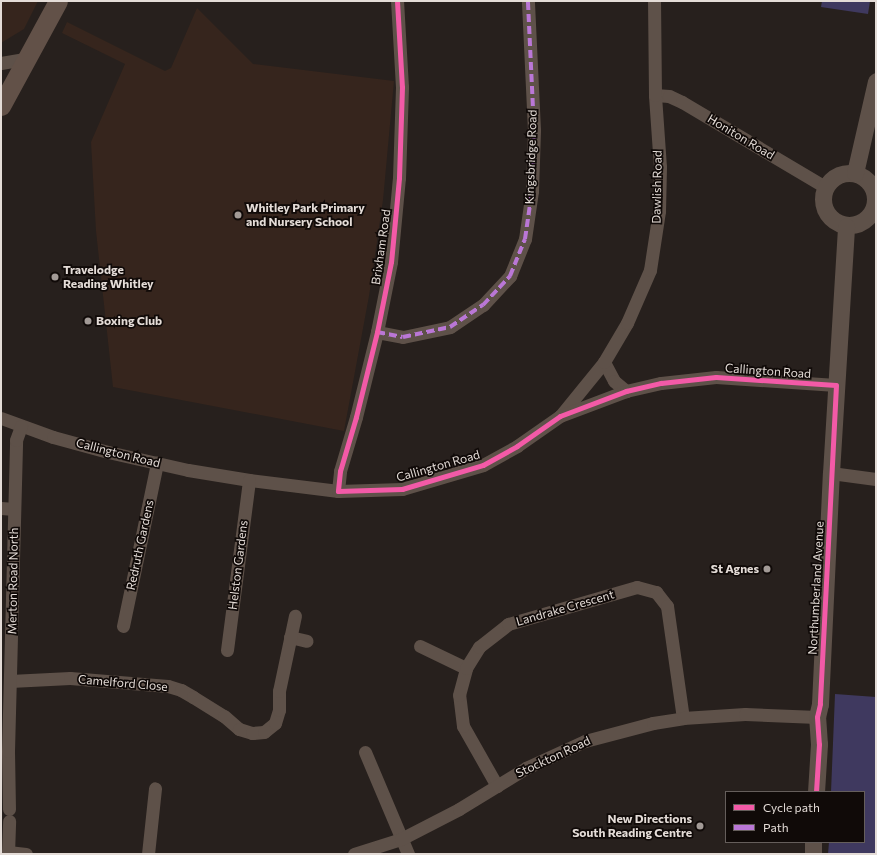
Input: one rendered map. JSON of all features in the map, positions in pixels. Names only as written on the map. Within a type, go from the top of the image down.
[{"type":"main road","points":[[1,103],[28,58],[58,1]]},
{"type":"street","name":"Brixham Road","points":[[338,491],[340,471],[356,417],[377,332],[391,262],[399,178],[402,87],[397,1]]},
{"type":"street","name":"Kingsbridge Road","points":[[377,332],[403,337],[450,327],[483,305],[510,276],[525,239],[532,191],[534,130],[528,1]]},
{"type":"street","name":"Dawlish Road","points":[[560,416],[604,362],[627,323],[650,270],[659,211],[660,167],[655,95],[654,1]]},
{"type":"street","points":[[1,63],[28,58]]},
{"type":"street","points":[[855,173],[876,81]]},
{"type":"street","name":"Honiton Road","points":[[655,95],[669,96],[682,102],[825,187]]},
{"type":"street","points":[[846,173],[855,173],[866,179],[875,188],[874,215],[860,223],[846,226],[834,221],[825,212],[822,204],[825,187],[838,175],[846,173]]},
{"type":"street","name":"Northumberland Avenue","points":[[816,791],[819,744],[817,717],[820,704],[831,473],[846,226]]},
{"type":"street","points":[[604,362],[614,381],[626,391]]},
{"type":"street","name":"Callington Road","points":[[1,418],[53,437],[157,463],[249,480],[338,491],[402,489],[483,465],[517,446],[560,416],[626,391],[661,383],[716,377],[836,386]]},
{"type":"street","name":"Merton Road North","points":[[8,853],[9,815],[5,751],[10,681],[7,612],[14,509],[16,440],[21,426]]},
{"type":"street","name":"Redruth Gardens","points":[[123,626],[157,463]]},
{"type":"street","points":[[831,473],[876,479]]},
{"type":"street","name":"Helston Gardens","points":[[227,650],[249,480]]},
{"type":"street","points":[[1,508],[14,509]]},
{"type":"street","name":"Landrake Crescent","points":[[497,786],[463,726],[459,695],[466,668],[479,647],[508,624],[637,587],[656,592],[667,606],[683,718]]},
{"type":"street","name":"Camelford Close","points":[[10,681],[70,678],[168,686],[181,690],[193,697],[224,716],[239,729],[252,733],[264,732],[275,723],[279,710],[279,691],[295,616]]},
{"type":"street","points":[[290,637],[306,642]]},
{"type":"street","points":[[420,646],[466,668]]},
{"type":"street","name":"Stockton Road","points":[[354,854],[401,839],[459,809],[526,768],[585,741],[653,722],[683,718],[745,714],[817,717]]},
{"type":"street","points":[[365,752],[408,854]]},
{"type":"street","points":[[148,854],[155,788]]},
{"type":"street","points":[[813,843],[813,854]]},
{"type":"street","points":[[8,853],[26,854]]},
{"type":"shaded area","points":[[1,1],[38,1],[24,29],[1,43]]},
{"type":"shaded area","points":[[822,1],[870,1],[868,14],[821,7]]},
{"type":"shaded area","name":"Whitley Park Primary and Nursery School","points":[[197,8],[253,64],[394,81],[383,200],[369,296],[344,431],[113,387],[96,231],[91,142],[125,64],[62,33],[67,22],[165,71],[171,68]]},
{"type":"shaded area","points":[[835,694],[876,697],[876,854],[828,854],[829,843],[865,843],[865,791],[831,791]]},
{"type":"marked path","points":[[377,332],[403,337],[450,327],[483,305],[510,276],[525,239],[532,191],[534,130],[528,1]]},
{"type":"cycle path","points":[[397,1],[402,87],[399,178],[391,262],[377,332],[356,417],[340,471],[338,491],[402,489],[483,465],[517,446],[560,416],[626,391],[661,383],[716,377],[836,385],[820,704],[817,717],[819,744],[816,791]]},
{"type":"place","name":"Whitley Park Primary and Nursery School","points":[[238,215]]},
{"type":"place","name":"Travelodge Reading Whitley","points":[[55,277]]},
{"type":"place","name":"Boxing Club","points":[[88,321]]},
{"type":"place","name":"St Agnes","points":[[767,569]]},
{"type":"place","name":"New Directions South Reading Centre","points":[[700,826]]}]
